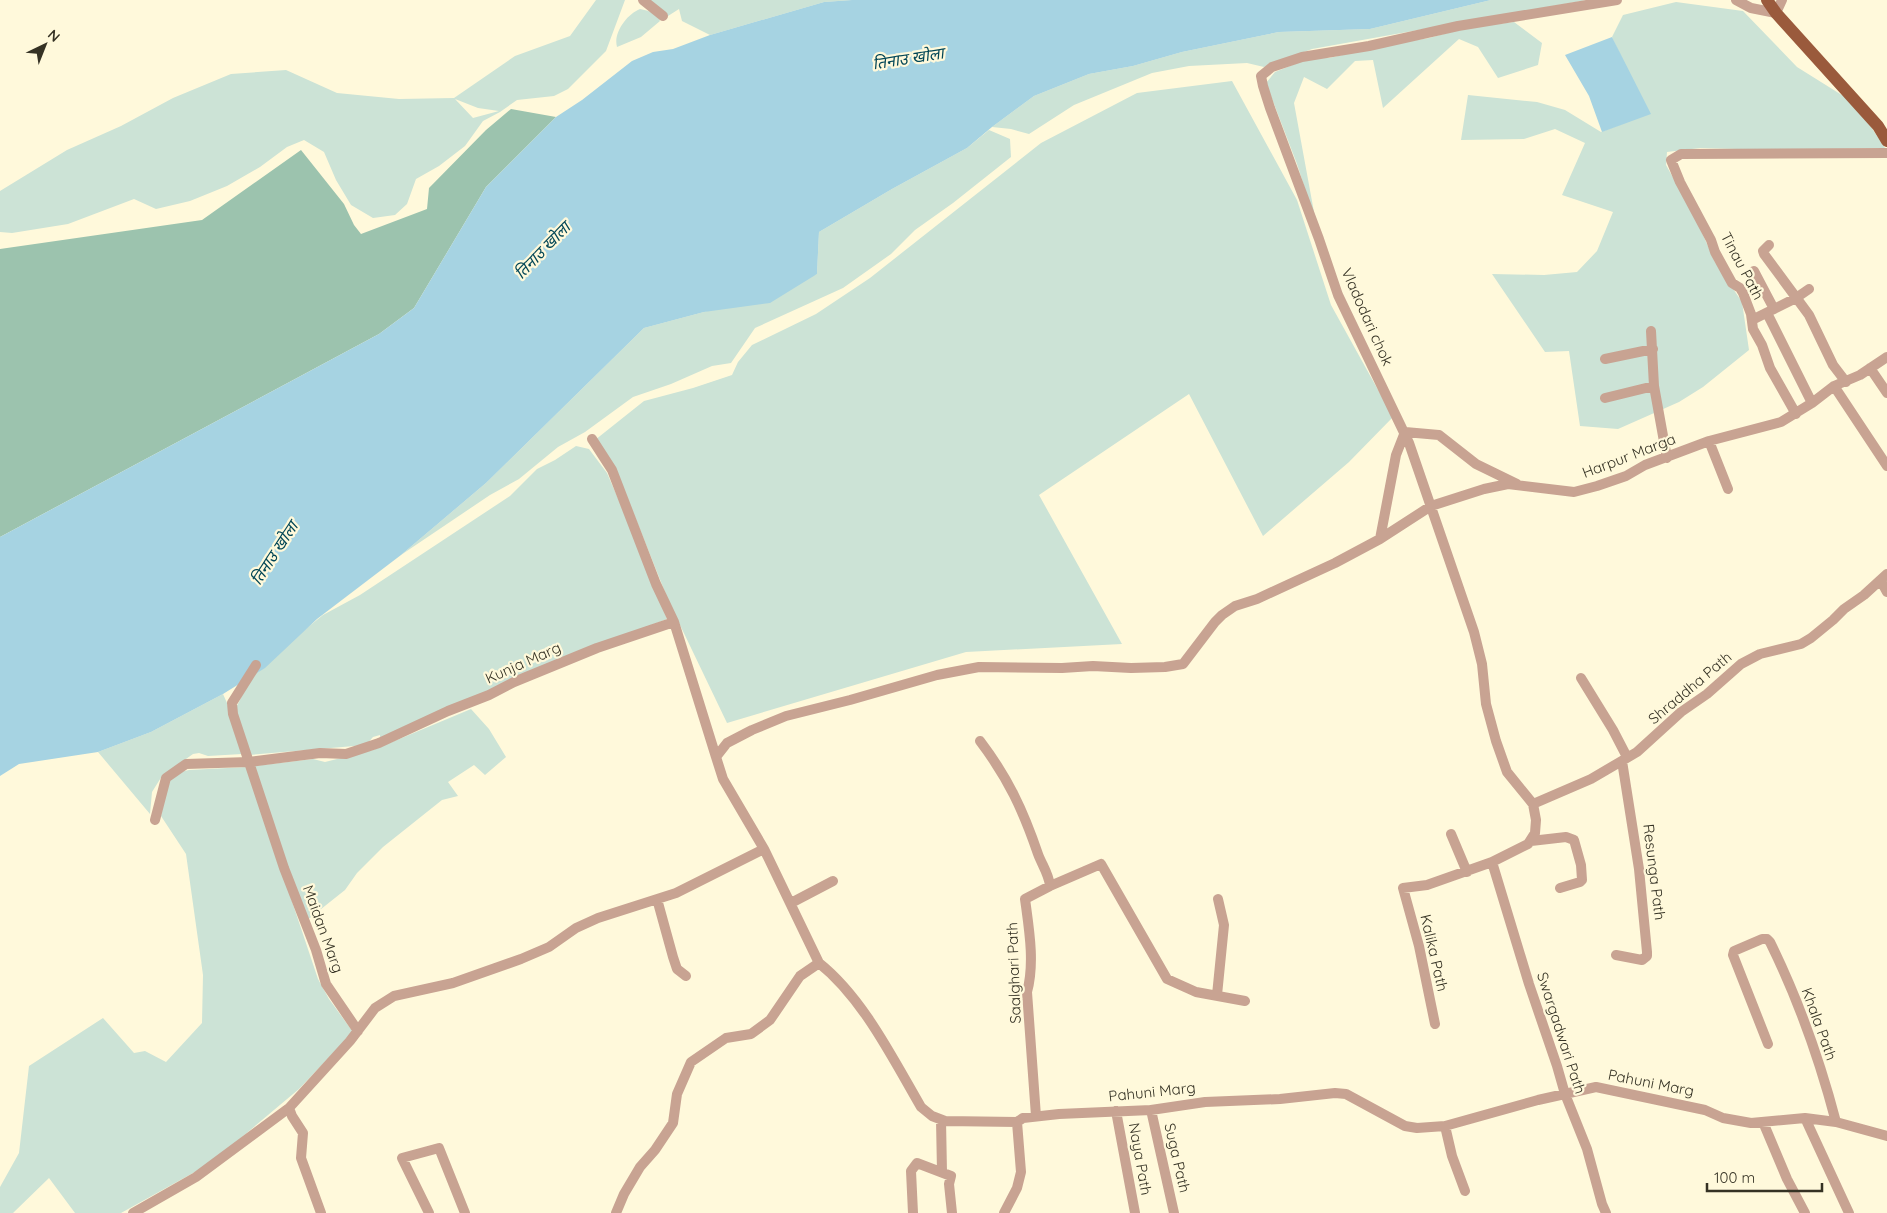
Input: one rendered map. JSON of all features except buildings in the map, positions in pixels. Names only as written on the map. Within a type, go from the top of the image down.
[{"type":"main road","points":[[1767,0],[1776,13],[1878,126],[1887,141]]},
{"type":"street","points":[[643,0],[663,16]]},
{"type":"street","name":"Vladodari chok","points":[[1533,804],[1507,772],[1486,704],[1482,664],[1474,632],[1405,432],[1338,295],[1262,86],[1261,76],[1272,67],[1302,57],[1369,46],[1458,26],[1617,0]]},
{"type":"street","points":[[1736,0],[1751,8],[1776,13],[1782,0]]},
{"type":"street","name":"Tinau Path","points":[[1796,414],[1770,368],[1754,329],[1743,293],[1740,288],[1732,283],[1723,268],[1711,240],[1672,167],[1671,160],[1681,154],[1887,153]]},
{"type":"street","name":"Tinau Path","points":[[1769,245],[1764,254],[1809,315],[1833,365],[1846,382]]},
{"type":"street","name":"Tinau Path","points":[[1754,271],[1812,403]]},
{"type":"street","points":[[1752,320],[1809,290]]},
{"type":"street","points":[[1651,331],[1654,386],[1668,458]]},
{"type":"street","points":[[1605,359],[1653,350]]},
{"type":"street","name":"Harpur Marga","points":[[716,757],[727,743],[786,716],[937,675],[979,667],[1062,668],[1092,666],[1130,668],[1165,667],[1183,664],[1222,615],[1235,606],[1292,583],[1380,539],[1431,506],[1484,489],[1508,484],[1574,492],[1597,486],[1626,476],[1645,465],[1710,441],[1782,422],[1834,386],[1846,382],[1887,357]]},
{"type":"street","points":[[1870,368],[1887,393]]},
{"type":"street","points":[[1604,398],[1654,386]]},
{"type":"street","points":[[1834,386],[1887,466]]},
{"type":"street","points":[[1380,539],[1396,456],[1405,432],[1439,435],[1476,464],[1520,486]]},
{"type":"street","points":[[592,439],[612,470],[656,584],[674,622],[723,779],[764,849],[819,963],[836,977],[876,1031],[921,1107],[932,1116],[941,1120],[942,1172]]},
{"type":"street","points":[[1710,441],[1728,488]]},
{"type":"street","points":[[1884,577],[1887,592]]},
{"type":"street","name":"Shraddha Path","points":[[1533,804],[1591,779],[1637,752],[1681,712],[1707,694],[1740,664],[1760,654],[1801,644],[1811,638],[1884,577]]},
{"type":"street","name":"Kunja Marg","points":[[249,762],[320,753],[346,754],[379,743],[448,711],[489,695],[514,682],[590,651],[674,622]]},
{"type":"street","points":[[155,820],[166,778],[186,764],[249,762],[232,714],[232,703],[256,666]]},
{"type":"street","points":[[1581,678],[1613,730],[1624,759]]},
{"type":"street","points":[[980,741],[1004,775],[1021,807],[1049,878],[1050,886],[1101,864],[1167,980],[1196,992],[1245,1001]]},
{"type":"street","name":"Resunga Path","points":[[1616,955],[1642,960],[1648,952],[1624,759]]},
{"type":"street","name":"Maidan Marg","points":[[249,762],[284,868],[316,950],[326,984],[358,1031]]},
{"type":"street","points":[[1531,841],[1536,833],[1533,804]]},
{"type":"street","points":[[1451,834],[1467,872],[1492,862],[1531,841],[1570,837],[1576,843],[1582,880],[1560,888]]},
{"type":"street","points":[[138,1212],[196,1177],[289,1108],[358,1031],[375,1008],[394,996],[453,983],[549,947],[576,928],[598,918],[657,899],[695,884],[764,849]]},
{"type":"street","name":"Swargadwari Path","points":[[1492,862],[1565,1094],[1587,1149],[1606,1213]]},
{"type":"street","name":"Kalika Path","points":[[1435,1024],[1419,946],[1403,888],[1427,885],[1467,872]]},
{"type":"street","points":[[791,903],[832,881]]},
{"type":"street","name":"Saalghari Path","points":[[1036,1116],[1027,992],[1031,979],[1031,963],[1025,899],[1050,886]]},
{"type":"street","points":[[657,899],[672,957],[678,969],[686,976]]},
{"type":"street","points":[[1217,995],[1224,925],[1218,899]]},
{"type":"street","name":"Khala Path","points":[[1768,1044],[1733,955],[1734,951],[1762,939],[1767,939],[1777,956],[1806,1028],[1836,1122]]},
{"type":"street","points":[[616,1213],[624,1194],[640,1167],[655,1150],[673,1123],[677,1094],[690,1062],[726,1038],[751,1034],[770,1020],[800,976],[819,963]]},
{"type":"street","name":"Pahuni Marg","points":[[941,1120],[1017,1122],[1023,1118],[1036,1116],[1151,1110],[1205,1102],[1280,1099],[1336,1093],[1346,1094],[1405,1126],[1417,1128],[1445,1126],[1596,1087],[1705,1110],[1723,1118],[1751,1123],[1805,1118],[1836,1122],[1887,1136]]},
{"type":"street","points":[[289,1108],[303,1133],[301,1158],[321,1213]]},
{"type":"street","name":"Suga Path","points":[[1151,1110],[1174,1213]]},
{"type":"street","name":"Naya Path","points":[[1116,1111],[1135,1213]]},
{"type":"street","points":[[1805,1118],[1849,1213]]},
{"type":"street","points":[[1004,1213],[1017,1188],[1021,1172],[1017,1122]]},
{"type":"street","points":[[1763,1122],[1787,1179],[1804,1213]]},
{"type":"street","points":[[1445,1126],[1452,1156],[1465,1191]]},
{"type":"street","points":[[428,1212],[402,1158],[439,1148],[465,1213]]},
{"type":"street","points":[[913,1213],[910,1180],[913,1166],[917,1164],[951,1176],[948,1184],[952,1213]]},
{"type":"green space","points":[[596,0],[625,0],[606,51],[568,89],[554,96],[517,100],[483,121],[465,146],[439,166],[416,179],[407,204],[395,215],[373,218],[351,205],[336,180],[324,152],[304,140],[287,147],[260,167],[227,186],[190,201],[156,209],[134,199],[68,224],[12,233],[0,232],[0,191],[67,150],[121,126],[173,98],[231,74],[286,70],[337,93],[399,99],[454,98],[515,56],[570,36]],"holes":[[[455,99],[478,108],[499,111],[473,118]]]},
{"type":"green space","points":[[650,0],[852,0],[824,2],[710,35],[682,21],[679,9],[668,16]]},
{"type":"green space","points":[[1491,0],[1587,0],[1312,49],[1264,67],[1247,63],[1189,66],[1152,73],[1074,105],[1029,134],[1011,129],[992,127],[1034,96],[1089,74],[1133,66],[1182,52],[1279,32],[1370,29]]},
{"type":"green space","points":[[1676,2],[1743,11],[1797,67],[1845,97],[1867,121],[1885,148],[1773,150],[1700,148],[1667,152],[1666,165],[1695,217],[1715,262],[1742,302],[1749,350],[1703,387],[1679,402],[1618,429],[1580,426],[1569,351],[1545,352],[1492,274],[1544,275],[1577,272],[1597,251],[1613,212],[1562,195],[1585,143],[1555,129],[1524,139],[1461,140],[1468,95],[1537,102],[1565,110],[1601,132],[1648,114],[1612,37],[1623,15]]},
{"type":"green space","points":[[640,9],[655,14],[660,21],[641,37],[617,47],[617,36],[622,25],[630,15]]},
{"type":"green space","points":[[1514,22],[1542,43],[1538,65],[1498,78],[1478,47],[1459,39],[1383,108],[1373,60],[1355,61],[1327,89],[1304,77],[1294,103],[1316,223],[1297,164],[1266,83],[1275,72],[1310,58],[1329,58],[1429,38],[1466,28]]},
{"type":"green space","points":[[1232,81],[1297,200],[1331,305],[1393,417],[1349,462],[1263,536],[1189,394],[1039,495],[1122,644],[966,652],[727,723],[669,602],[617,472],[595,440],[644,401],[732,375],[738,362],[752,345],[816,314],[870,278],[1041,143],[1137,93]]},
{"type":"green space","points":[[511,109],[556,117],[486,187],[414,308],[379,334],[0,537],[0,249],[202,220],[301,150],[344,204],[354,225],[361,234],[427,209],[429,188],[486,130]]},
{"type":"green space","points":[[989,130],[1010,139],[1011,157],[953,203],[915,230],[891,254],[843,288],[755,328],[731,363],[712,366],[671,384],[633,397],[585,432],[558,447],[519,479],[490,495],[401,555],[486,483],[644,328],[704,312],[817,274],[819,232],[967,148]]},
{"type":"green space","points":[[576,446],[589,449],[607,473],[667,619],[599,645],[380,740],[380,735],[373,737],[366,745],[249,755],[235,710],[254,671],[323,615],[360,595],[510,496],[537,469]]},
{"type":"green space","points":[[223,694],[242,754],[208,756],[199,753],[193,754],[162,776],[152,792],[150,814],[98,752],[151,732]]},
{"type":"green space","points":[[471,709],[489,729],[506,757],[485,775],[474,765],[448,782],[458,796],[442,800],[383,847],[357,873],[345,890],[306,921],[254,766],[313,759],[325,762],[373,750]]},
{"type":"green space","points":[[247,767],[318,979],[329,999],[353,1032],[299,1089],[211,1163],[121,1213],[75,1213],[49,1178],[13,1213],[0,1213],[0,1187],[19,1153],[29,1066],[103,1018],[134,1053],[145,1051],[166,1062],[202,1023],[203,975],[186,854],[161,816],[167,784],[176,773],[189,770]]},
{"type":"water","name":"तिनाउ खोला","points":[[852,0],[1491,0],[1370,29],[1279,32],[1182,52],[1133,66],[1089,74],[1034,96],[967,148],[819,232],[817,274],[770,303],[704,312],[644,328],[486,483],[401,555],[317,619],[265,668],[223,694],[151,732],[98,752],[19,764],[0,776],[0,537],[379,334],[414,308],[486,187],[556,117],[582,100],[632,61],[653,52],[673,49],[710,35],[824,2]]},
{"type":"water","points":[[1612,37],[1651,114],[1602,132],[1589,96],[1565,55]]}]
